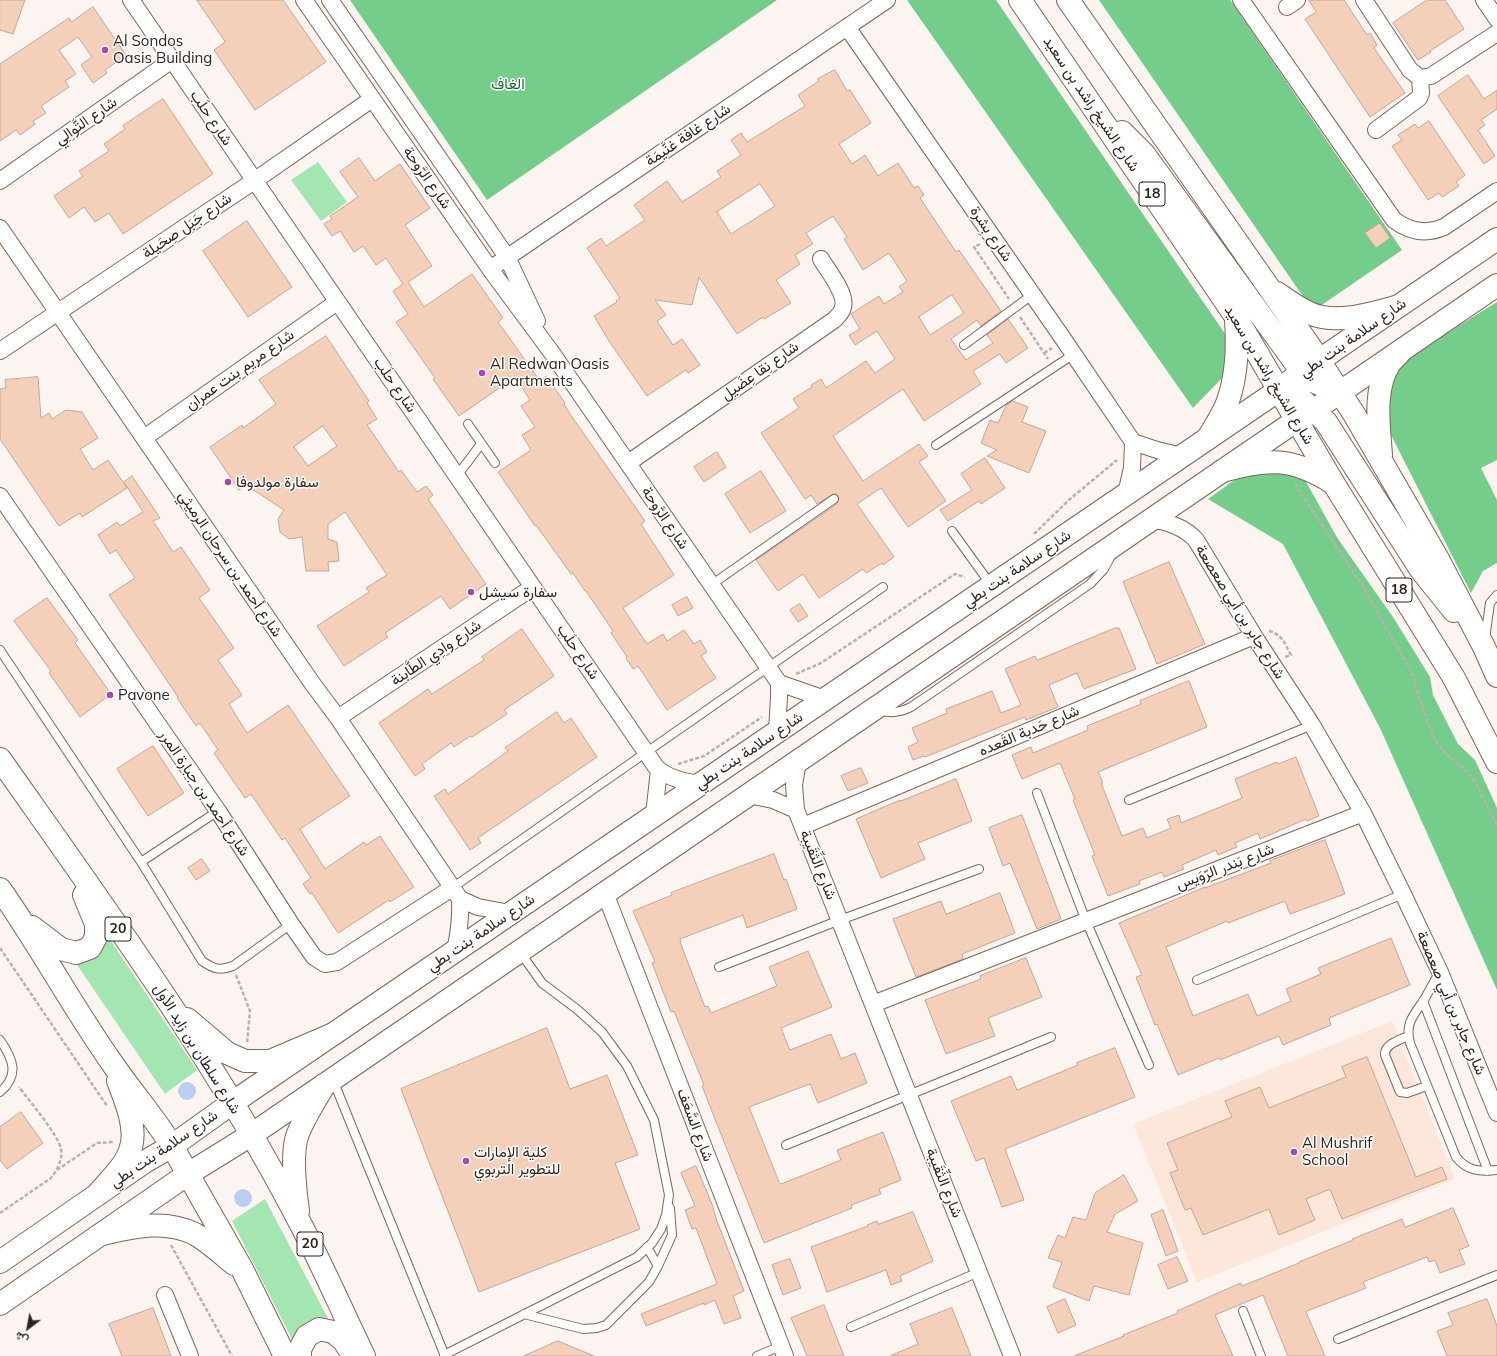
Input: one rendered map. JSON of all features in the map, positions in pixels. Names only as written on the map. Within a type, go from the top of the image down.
[{"type":"main road","name":"شارع الشيخ راشد بن سعيد","points":[[1020,0],[1236,317],[1279,390],[1305,415],[1334,484],[1454,678],[1497,762]]},
{"type":"main road","points":[[1068,0],[1270,289],[1310,366]]},
{"type":"main road","points":[[1085,95],[1144,154],[1310,366],[1339,393],[1354,414],[1438,559],[1484,647],[1497,676]]},
{"type":"main road","name":"شارع سلامة بنت بطي","points":[[0,1262],[146,1161],[172,1146],[331,1035],[1279,390],[1310,366],[1497,238]]},
{"type":"main road","points":[[0,1304],[188,1174],[251,1135],[1222,471],[1497,285]]},
{"type":"main road","points":[[1270,289],[1308,313],[1324,318],[1337,319],[1396,308]]},
{"type":"main road","points":[[1208,438],[1224,409],[1233,384],[1238,344],[1236,317]]},
{"type":"main road","points":[[1382,462],[1379,425],[1382,382],[1390,364],[1403,349]]},
{"type":"main road","points":[[1305,415],[1326,422],[1421,570],[1484,647]]},
{"type":"main road","points":[[1222,471],[1260,462],[1280,462],[1297,465],[1315,472],[1334,484]]},
{"type":"main road","name":"شارع سلطان بن زايد الأول","points":[[0,759],[60,843],[171,1006],[232,1103],[299,1220],[364,1356]]},
{"type":"main road","points":[[18,915],[42,936],[61,949],[76,954],[90,948],[96,938],[96,924],[60,843]]},
{"type":"main road","points":[[0,889],[112,1063],[160,1126],[243,1271],[285,1356]]},
{"type":"main road","points":[[171,1006],[227,1053],[245,1061],[270,1061],[331,1035]]},
{"type":"main road","points":[[98,1194],[125,1161],[132,1146],[132,1125],[112,1063]]},
{"type":"main road","points":[[299,1220],[295,1188],[296,1140],[300,1129],[328,1082]]},
{"type":"main road","points":[[102,1234],[147,1225],[173,1226],[195,1235],[243,1271]]},
{"type":"main road","points":[[300,1356],[300,1349],[308,1336],[319,1329],[333,1332],[342,1340],[354,1356]]},
{"type":"street","name":"شارع حلَب","points":[[131,0],[658,770]]},
{"type":"street","name":"شارع الرَّوحة","points":[[304,0],[490,269],[552,353],[628,462],[768,667],[778,683],[779,710],[777,732]]},
{"type":"street","name":"شارع الرَّوحة","points":[[330,0],[507,257],[552,353]]},
{"type":"street","name":"شارع غافة غنَّيمَة","points":[[490,269],[887,0]]},
{"type":"street","points":[[1241,0],[1394,220],[1402,226],[1418,232],[1436,230],[1444,227],[1497,191]]},
{"type":"street","points":[[1364,0],[1410,70],[1420,78],[1422,93],[1419,98],[1376,130]]},
{"type":"street","points":[[1484,0],[1497,19]]},
{"type":"street","name":"شارع بِشرة","points":[[848,26],[1133,442]]},
{"type":"street","points":[[1420,78],[1431,76],[1497,33]]},
{"type":"street","name":"شارع التَّوالِي","points":[[0,181],[172,60]]},
{"type":"street","name":"شارع جَبَل صِحَيلة","points":[[0,351],[254,181],[372,99]]},
{"type":"street","name":"شارع أحمد بن سرحان الرميثي","points":[[0,228],[312,683],[338,718],[456,893]]},
{"type":"street","name":"شارع نِقا عِضَيل","points":[[628,462],[834,320],[843,308],[843,296],[821,259]]},
{"type":"street","name":"شارع مريم بنت عمران","points":[[144,438],[337,302]]},
{"type":"street","points":[[1126,494],[1132,468],[1133,442],[1182,456]]},
{"type":"street","name":"شارع أحمد بن جبارة المرر","points":[[0,496],[218,812],[314,957],[325,964],[337,962],[456,893]]},
{"type":"street","name":"شارع جابر بن أبي صعصعة","points":[[1152,519],[1177,525],[1191,534],[1196,540],[1254,636],[1312,725],[1363,812],[1440,972],[1497,1113]]},
{"type":"street","name":"شارع وادِي الطَّابنة","points":[[338,718],[533,587]]},
{"type":"street","name":"شارع حَدبة القَعده","points":[[803,826],[1254,636]]},
{"type":"street","points":[[778,683],[825,699]]},
{"type":"street","name":"شارع الثِّقَيبة","points":[[798,761],[794,785],[796,810],[1012,1356]]},
{"type":"street","points":[[654,815],[658,770],[678,779],[700,784]]},
{"type":"street","name":"شارع الثِّقَيبة","points":[[749,795],[773,800],[796,810]]},
{"type":"street","name":"شارع بَندر الرّوَيس","points":[[873,1004],[1363,812]]},
{"type":"street","points":[[456,893],[478,907],[510,913]]},
{"type":"street","points":[[455,951],[460,929],[461,914],[456,893]]},
{"type":"street","name":"شارع السَّعَف","points":[[605,893],[783,1351]]},
{"type":"street","points":[[165,1295],[190,1356]]},
{"type":"lane","points":[[964,345],[1032,295]]},
{"type":"lane","points":[[936,446],[1074,354]]},
{"type":"lane","points":[[468,424],[495,463]]},
{"type":"lane","points":[[457,476],[481,444]]},
{"type":"lane","points":[[711,585],[834,499]]},
{"type":"lane","points":[[952,531],[992,586]]},
{"type":"lane","points":[[456,893],[646,752],[884,586]]},
{"type":"lane","points":[[1484,647],[1490,602],[1497,595]]},
{"type":"lane","points":[[0,650],[141,862],[202,961],[212,968],[223,969],[233,966],[291,924]]},
{"type":"lane","points":[[1129,800],[1312,725]]},
{"type":"lane","points":[[1036,792],[1086,920],[1149,1065]]},
{"type":"lane","points":[[141,862],[218,812]]},
{"type":"lane","name":"شارع الثِّقَيبة","points":[[719,967],[978,869]]},
{"type":"lane","points":[[1197,980],[1403,894]]},
{"type":"lane","points":[[520,951],[542,983],[578,1010],[602,1032],[627,1066],[654,1120],[669,1195],[672,1235],[649,1282],[606,1325],[597,1328],[583,1329],[524,1314]]},
{"type":"lane","points":[[1440,972],[1411,1018],[1408,1036],[1456,1157],[1466,1167],[1472,1170],[1479,1172],[1497,1170]]},
{"type":"lane","points":[[1423,1001],[1488,1171]]},
{"type":"lane","points":[[1408,1036],[1388,1046],[1384,1051],[1385,1055],[1400,1092],[1407,1093],[1427,1086]]},
{"type":"lane","points":[[786,1145],[1051,1037]]},
{"type":"lane","points":[[0,1040],[13,1064],[9,1082],[0,1092]]},
{"type":"lane","points":[[328,1082],[444,1356],[637,1257],[652,1243],[661,1229],[666,1215],[669,1195]]},
{"type":"lane","points":[[648,1247],[658,1266]]},
{"type":"lane","points":[[851,1327],[979,1272]]},
{"type":"lane","points":[[1338,1339],[1497,1275]]},
{"type":"lane","points":[[1243,1311],[1261,1356]]},
{"type":"lane","points":[[757,1356],[783,1351]]},
{"type":"path","points":[[1032,535],[1070,499],[1121,457]]},
{"type":"path","points":[[1280,462],[1362,585],[1412,673],[1420,701],[1435,740],[1446,754],[1472,776],[1497,825]]},
{"type":"path","points":[[792,675],[821,663],[955,574],[965,577]]},
{"type":"path","points":[[676,765],[704,756],[762,718],[764,711]]},
{"type":"path","points":[[0,948],[111,1112]]},
{"type":"path","points":[[233,966],[250,1011],[246,1048]]},
{"type":"path","points":[[0,1214],[51,1178],[57,1170],[61,1159],[61,1148],[57,1137],[11,1077]]},
{"type":"path","points":[[57,1170],[97,1143],[119,1142]]},
{"type":"path","points":[[169,1241],[232,1356]]},
{"type":"shaded area","name":"Al Mushrif School","points":[[1392,1021],[1455,1179],[1197,1282],[1133,1124]]},
{"type":"green space","name":"الغاف","points":[[350,0],[777,0],[487,200]]},
{"type":"green space","points":[[907,0],[996,0],[1230,341],[1224,376],[1193,408]]},
{"type":"green space","points":[[1099,0],[1230,0],[1402,250],[1313,311]]},
{"type":"green space","points":[[318,162],[347,202],[321,221],[291,180]]},
{"type":"green space","points":[[1497,302],[1497,460],[1481,468],[1497,500],[1497,563],[1483,571],[1471,593],[1386,425],[1390,392],[1397,364]]},
{"type":"green space","points":[[1247,471],[1300,471],[1338,539],[1393,617],[1430,677],[1433,695],[1458,744],[1475,760],[1497,808],[1497,990],[1380,728],[1283,544],[1208,499]]},
{"type":"green space","points":[[107,935],[197,1070],[165,1094],[75,962],[93,957],[100,952]]},
{"type":"green space","points":[[265,1199],[331,1324],[295,1345],[232,1221]]},
{"type":"water","points":[[183,1082],[191,1082],[196,1087],[194,1098],[191,1100],[183,1100],[178,1095],[178,1087]]},
{"type":"water","points":[[243,1189],[249,1192],[252,1198],[249,1204],[243,1207],[237,1204],[234,1198],[237,1192]]},
{"type":"building","points":[[0,0],[25,0],[13,34],[0,30]]},
{"type":"building","points":[[197,0],[283,0],[326,62],[255,110],[214,50],[225,42]]},
{"type":"building","points":[[1309,0],[1344,0],[1367,35],[1370,33],[1377,45],[1374,48],[1405,93],[1370,117],[1305,19],[1316,12]]},
{"type":"building","points":[[1427,0],[1445,0],[1464,29],[1418,60],[1393,23]]},
{"type":"building","points":[[93,7],[126,55],[105,70],[107,73],[93,83],[81,65],[92,57],[78,37],[59,50],[76,74],[65,81],[69,87],[41,106],[46,113],[33,121],[35,124],[20,135],[16,130],[0,141],[0,64],[69,18],[71,22]]},
{"type":"building","points":[[835,70],[847,91],[850,90],[871,123],[839,144],[852,164],[865,155],[878,176],[898,163],[914,188],[918,186],[924,195],[920,198],[956,252],[959,250],[1001,311],[981,326],[977,320],[951,339],[966,360],[993,343],[987,335],[1008,319],[1028,348],[1006,363],[1000,354],[973,371],[981,384],[924,421],[903,389],[833,436],[863,481],[919,444],[928,456],[919,462],[946,501],[908,527],[881,488],[857,504],[894,557],[883,565],[882,563],[866,573],[863,569],[819,598],[803,574],[778,591],[756,560],[837,504],[839,498],[837,494],[833,494],[817,504],[811,495],[805,499],[761,433],[799,408],[793,399],[812,387],[811,385],[821,379],[826,388],[866,361],[875,373],[895,359],[877,331],[855,345],[849,335],[860,329],[851,314],[879,296],[884,304],[903,292],[899,287],[907,281],[889,253],[863,270],[844,239],[847,237],[833,216],[806,233],[813,244],[795,255],[800,264],[776,280],[791,303],[764,319],[763,317],[737,334],[699,277],[692,305],[655,300],[666,315],[657,321],[673,345],[682,339],[700,365],[688,373],[686,370],[647,396],[609,341],[594,316],[617,302],[616,301],[620,298],[587,248],[601,238],[606,246],[645,220],[634,205],[667,181],[682,202],[721,177],[717,171],[741,155],[731,140],[741,133],[747,142],[805,106],[798,95],[819,81],[818,79]],"holes":[[[760,184],[775,206],[731,234],[717,212]],[[952,295],[964,313],[930,335],[919,317]]]},
{"type":"building","points":[[1468,75],[1484,99],[1497,90],[1497,109],[1481,120],[1485,125],[1478,130],[1495,156],[1484,164],[1438,96]]},
{"type":"building","points":[[163,99],[213,174],[123,234],[109,213],[95,222],[84,207],[69,218],[54,196],[83,176],[79,171],[109,151],[104,144],[125,129],[123,126]]},
{"type":"building","points":[[1429,121],[1465,175],[1456,182],[1459,186],[1442,197],[1439,193],[1428,200],[1392,146],[1402,140],[1398,135],[1415,124],[1418,128]]},
{"type":"building","points":[[359,158],[375,181],[400,164],[430,208],[405,225],[432,266],[408,282],[424,307],[472,274],[503,318],[498,322],[540,381],[546,376],[565,403],[564,404],[570,414],[645,521],[641,524],[674,575],[623,608],[647,644],[663,634],[667,641],[684,630],[694,644],[700,640],[707,652],[701,656],[716,678],[667,710],[638,666],[633,669],[611,633],[613,631],[586,591],[573,573],[571,574],[536,525],[535,526],[498,472],[531,450],[522,435],[535,427],[521,406],[530,400],[515,377],[459,416],[433,379],[435,378],[396,322],[408,314],[393,291],[403,284],[386,258],[376,265],[363,246],[354,252],[340,231],[332,236],[324,224],[332,219],[330,216],[358,197],[340,172]]},
{"type":"building","points":[[247,221],[292,287],[248,317],[203,251]]},
{"type":"building","points":[[1380,223],[1390,238],[1376,248],[1365,233]]},
{"type":"building","points":[[326,336],[369,401],[367,403],[377,419],[367,425],[399,472],[401,470],[417,492],[426,486],[433,495],[428,499],[486,584],[450,609],[441,596],[385,633],[388,637],[344,666],[317,626],[369,592],[366,588],[387,575],[345,512],[328,524],[328,539],[337,542],[339,561],[328,562],[329,571],[306,571],[302,537],[289,539],[280,532],[278,519],[284,510],[246,485],[239,490],[210,447],[242,425],[243,428],[276,404],[259,380]],"holes":[[[323,426],[337,446],[308,466],[294,447]]]},
{"type":"building","points":[[38,377],[41,418],[49,413],[52,419],[66,410],[82,412],[98,438],[80,449],[93,470],[108,460],[127,488],[82,517],[80,513],[59,526],[0,439],[0,389],[6,388],[5,380]]},
{"type":"building","points":[[1013,401],[1028,407],[1022,422],[1046,431],[1029,473],[987,456],[997,450],[981,443],[990,420],[998,423],[1006,406]]},
{"type":"building","points":[[717,452],[726,467],[704,482],[694,467]]},
{"type":"building","points":[[985,458],[1005,488],[981,504],[979,501],[948,521],[940,510],[972,490],[961,474]]},
{"type":"building","points":[[761,471],[786,511],[750,533],[725,494]]},
{"type":"building","points":[[132,476],[160,518],[153,521],[173,552],[181,547],[210,590],[199,598],[234,648],[218,660],[242,695],[229,704],[247,733],[288,705],[350,796],[300,829],[325,869],[364,842],[366,845],[380,836],[414,887],[390,902],[389,900],[338,933],[312,893],[310,894],[303,884],[311,878],[285,838],[282,840],[251,794],[245,798],[214,753],[218,750],[200,723],[196,726],[109,595],[135,578],[116,550],[110,554],[98,535],[117,522],[120,526],[143,512],[124,482]]},
{"type":"building","points":[[1169,562],[1205,644],[1157,664],[1123,582]]},
{"type":"building","points":[[687,597],[693,608],[678,616],[672,605]]},
{"type":"building","points":[[47,598],[78,640],[75,643],[111,694],[80,717],[49,673],[51,671],[14,621]]},
{"type":"building","points":[[800,604],[808,616],[798,622],[790,610]]},
{"type":"building","points":[[1115,628],[1119,628],[1136,669],[1084,689],[1077,673],[1049,685],[1058,707],[1026,720],[1025,717],[925,757],[924,756],[913,760],[908,747],[918,742],[912,728],[947,713],[946,709],[992,691],[1001,713],[1021,705],[1005,669],[1035,656],[1037,660]]},
{"type":"building","points":[[522,629],[554,676],[504,710],[507,714],[472,737],[470,736],[454,747],[451,743],[422,764],[425,769],[415,776],[379,723],[428,689],[432,694],[484,660],[482,657]]},
{"type":"building","points":[[1189,681],[1207,727],[1098,772],[1122,836],[1143,828],[1147,838],[1171,828],[1167,819],[1179,815],[1181,823],[1242,798],[1235,779],[1277,762],[1278,764],[1296,757],[1319,816],[1307,821],[1306,819],[1260,839],[1258,833],[1235,843],[1237,847],[1218,855],[1216,850],[1182,865],[1184,869],[1164,877],[1162,872],[1139,881],[1140,884],[1108,896],[1092,856],[1095,855],[1073,800],[1075,799],[1060,763],[1022,779],[1012,755],[1031,747],[1033,753],[1088,730],[1087,726],[1141,704],[1140,701]]},
{"type":"building","points":[[557,712],[564,723],[571,718],[597,757],[478,838],[481,843],[470,850],[434,796],[445,789],[448,794],[508,751],[505,748]]},
{"type":"building","points":[[153,746],[184,793],[148,816],[117,769]]},
{"type":"building","points":[[861,768],[868,783],[848,791],[841,776]]},
{"type":"building","points":[[956,779],[972,821],[918,843],[925,859],[881,878],[856,819],[900,800]]},
{"type":"building","points":[[1022,815],[1061,919],[1037,929],[1010,863],[1003,866],[989,828]]},
{"type":"building","points":[[1325,840],[1345,894],[1290,914],[1285,901],[1228,923],[1227,921],[1166,947],[1193,1016],[1248,994],[1257,1016],[1291,1001],[1286,989],[1321,974],[1318,968],[1391,938],[1410,985],[1329,1018],[1331,1025],[1283,1045],[1279,1036],[1178,1075],[1157,1024],[1155,1025],[1136,977],[1142,975],[1119,923],[1205,887],[1271,863],[1270,861]]},
{"type":"building","points":[[774,854],[784,880],[786,879],[797,909],[747,928],[743,915],[680,939],[705,1007],[708,1006],[711,1013],[777,986],[769,967],[808,951],[832,1007],[781,1028],[789,1048],[790,1050],[831,1034],[841,1059],[855,1053],[867,1083],[818,1103],[810,1084],[749,1107],[779,1182],[781,1184],[841,1160],[837,1150],[883,1132],[901,1180],[879,1189],[881,1194],[851,1205],[852,1208],[764,1243],[702,1086],[704,1085],[674,1011],[671,1012],[652,963],[655,962],[633,911],[672,895],[671,893]]},
{"type":"building","points":[[202,859],[210,871],[196,880],[188,868]]},
{"type":"building","points":[[1000,893],[1015,933],[962,954],[963,959],[916,977],[893,919],[941,901],[946,914]]},
{"type":"building","points":[[1026,958],[1042,997],[988,1018],[995,1036],[946,1054],[925,1000],[981,979],[980,976]]},
{"type":"building","name":"كلية الإمارات للتطوير التربوي","points":[[547,1028],[570,1089],[607,1075],[638,1155],[615,1163],[640,1229],[479,1292],[401,1089]]},
{"type":"building","points":[[1115,1048],[1135,1097],[1005,1149],[1024,1200],[1002,1207],[984,1158],[976,1161],[951,1101],[1011,1076],[1017,1090]]},
{"type":"building","points":[[1367,1057],[1416,1177],[1442,1167],[1447,1179],[1342,1219],[1330,1189],[1306,1199],[1315,1220],[1279,1235],[1269,1209],[1203,1235],[1191,1208],[1185,1210],[1170,1173],[1178,1170],[1167,1143],[1232,1117],[1225,1101],[1260,1087],[1269,1108],[1346,1077],[1342,1067]]},
{"type":"building","points":[[21,1112],[43,1143],[7,1169],[0,1160],[0,1127]]},
{"type":"building","points":[[696,1166],[712,1204],[744,1291],[733,1296],[741,1318],[724,1324],[715,1300],[646,1326],[641,1314],[717,1284],[696,1228],[692,1229],[685,1210],[695,1206],[681,1173]]},
{"type":"building","points":[[1124,1175],[1138,1201],[1115,1214],[1107,1232],[1143,1243],[1129,1295],[1094,1286],[1089,1301],[1053,1287],[1062,1262],[1048,1258],[1058,1235],[1065,1238],[1073,1217],[1086,1220],[1095,1193]]},
{"type":"building","points":[[1453,1208],[1469,1246],[1459,1250],[1465,1264],[1440,1273],[1435,1260],[1429,1262],[1427,1257],[1363,1282],[1366,1288],[1307,1311],[1306,1312],[1325,1356],[1288,1356],[1263,1295],[1215,1315],[1233,1356],[1074,1356],[1178,1313],[1177,1311],[1241,1283],[1242,1286],[1402,1219],[1405,1227]]},
{"type":"building","points":[[1163,1210],[1178,1251],[1166,1256],[1151,1215]]},
{"type":"building","points":[[913,1212],[933,1261],[900,1276],[902,1281],[891,1285],[886,1270],[827,1292],[811,1247],[868,1226],[867,1225],[877,1221],[878,1224]]},
{"type":"building","points":[[1177,1257],[1188,1281],[1168,1289],[1158,1265]]},
{"type":"building","points":[[790,1259],[801,1288],[783,1295],[772,1265]]},
{"type":"building","points":[[1065,1299],[1076,1325],[1058,1333],[1047,1307]]},
{"type":"building","points":[[1487,1299],[1497,1326],[1497,1356],[1447,1356],[1437,1331],[1453,1325],[1448,1313]]},
{"type":"building","points":[[824,1305],[844,1356],[807,1356],[791,1318]]},
{"type":"building","points":[[153,1308],[171,1356],[122,1356],[109,1324]]},
{"type":"building","points":[[952,1308],[971,1356],[890,1356],[918,1344],[910,1324]]},
{"type":"building","points":[[558,1341],[594,1356],[524,1356]]},
{"type":"place","name":"Al Sondos Oasis Building","points":[[105,50]]},
{"type":"place","name":"Al Redwan Oasis Apartments","points":[[482,373]]},
{"type":"place","name":"سفارة مولدوفا","points":[[228,482]]},
{"type":"place","name":"سفارة سيشل","points":[[471,592]]},
{"type":"place","name":"Pavone","points":[[110,695]]},
{"type":"place","name":"Al Mushrif School","points":[[1294,1152]]},
{"type":"place","name":"كلية الإمارات للتطوير التربوي","points":[[466,1161]]}]
